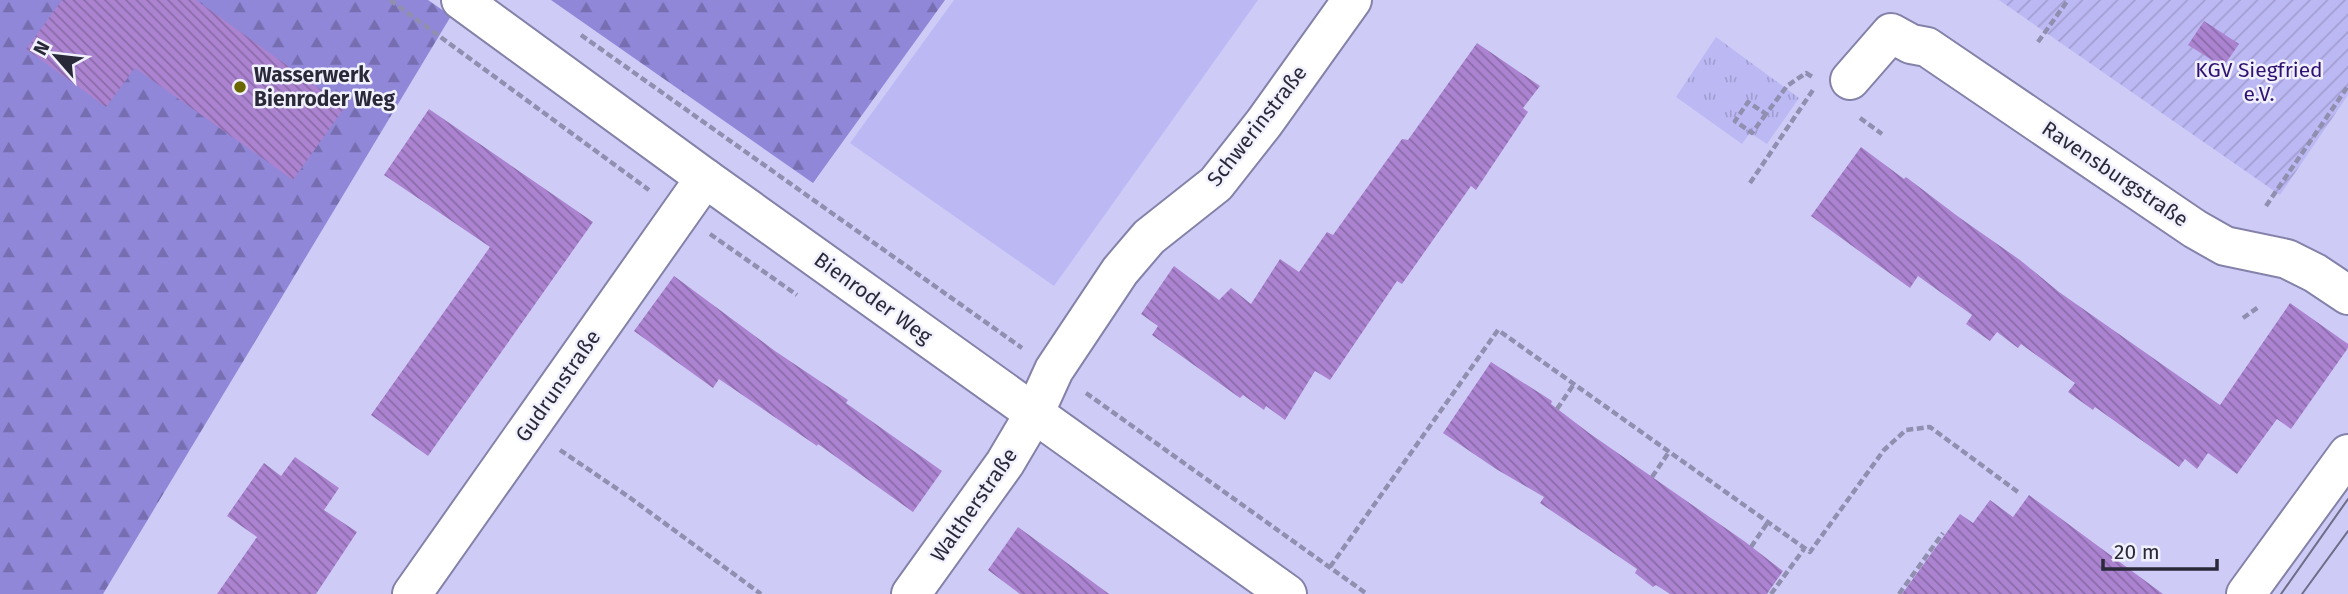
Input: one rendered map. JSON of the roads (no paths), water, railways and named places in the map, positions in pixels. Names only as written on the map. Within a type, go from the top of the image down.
[{"type":"street","name":"Bienroder Weg","points":[[461,0],[1287,594]]},
{"type":"street","name":"Schwerinstraße","points":[[1034,414],[1054,370],[1120,271],[1149,237],[1216,184],[1264,123],[1352,0]]},
{"type":"street","name":"Ravensburgstraße","points":[[1850,80],[1891,33],[1912,44],[1927,47],[2195,229],[2225,246],[2287,259],[2315,273],[2348,295]]},
{"type":"street","name":"Gudrunstraße","points":[[412,594],[705,178]]},
{"type":"street","name":"Waltherstraße","points":[[911,594],[1005,463],[1034,414]]},
{"type":"street","points":[[2246,594],[2348,454]]},
{"type":"tram line","points":[[2281,594],[2348,499]]},
{"type":"tram line","points":[[2302,594],[2348,531]]},
{"type":"place","name":"Wasserwerk Bienroder Weg","points":[[240,87]]},
{"type":"park label","name":"KGV Siegfried e.V.","points":[[2259,82]]}]
